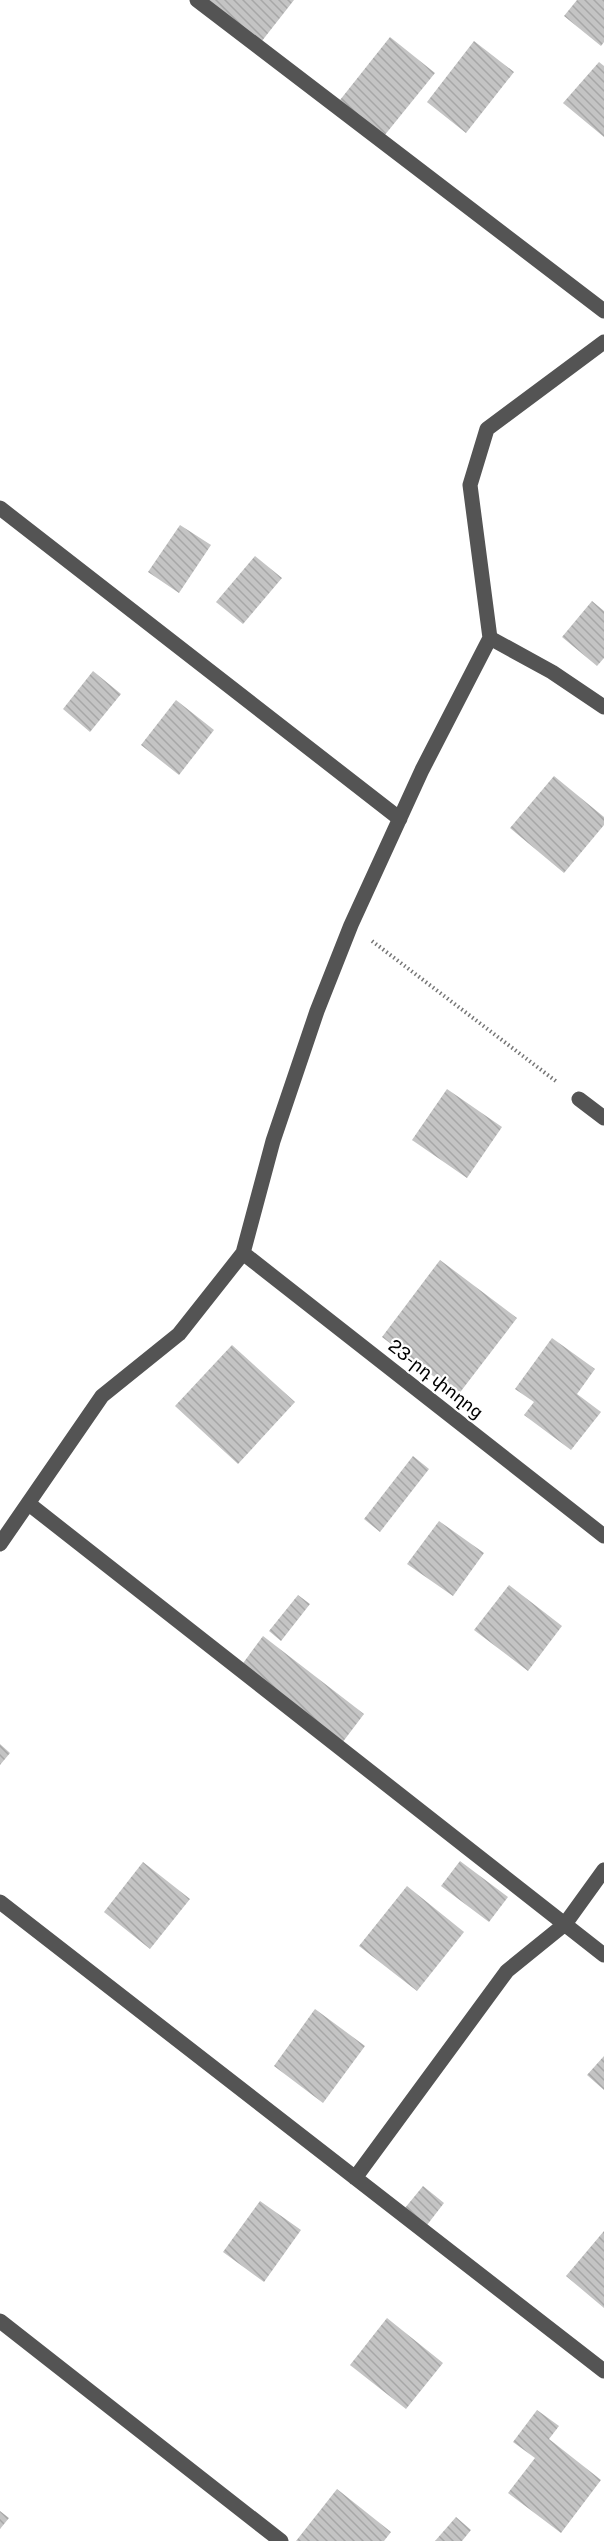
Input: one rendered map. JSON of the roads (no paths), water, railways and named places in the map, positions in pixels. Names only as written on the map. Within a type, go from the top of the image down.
[{"type":"street","points":[[197,0],[604,311]]},
{"type":"street","points":[[0,1544],[102,1395],[178,1334],[243,1253],[273,1141],[317,1011],[351,925],[400,819],[490,638],[476,546],[470,485],[487,429],[604,342]]},
{"type":"street","points":[[0,508],[400,819]]},
{"type":"street","points":[[490,638],[552,672],[604,707]]},
{"type":"street","points":[[579,1099],[604,1118]]},
{"type":"street","name":"23-րդ փողոց","points":[[243,1253],[604,1536]]},
{"type":"street","points":[[29,1504],[604,1955]]},
{"type":"street","points":[[355,2178],[507,1971],[565,1924],[604,1870]]},
{"type":"street","points":[[0,1902],[604,2371]]},
{"type":"street","points":[[0,2321],[281,2541]]}]
